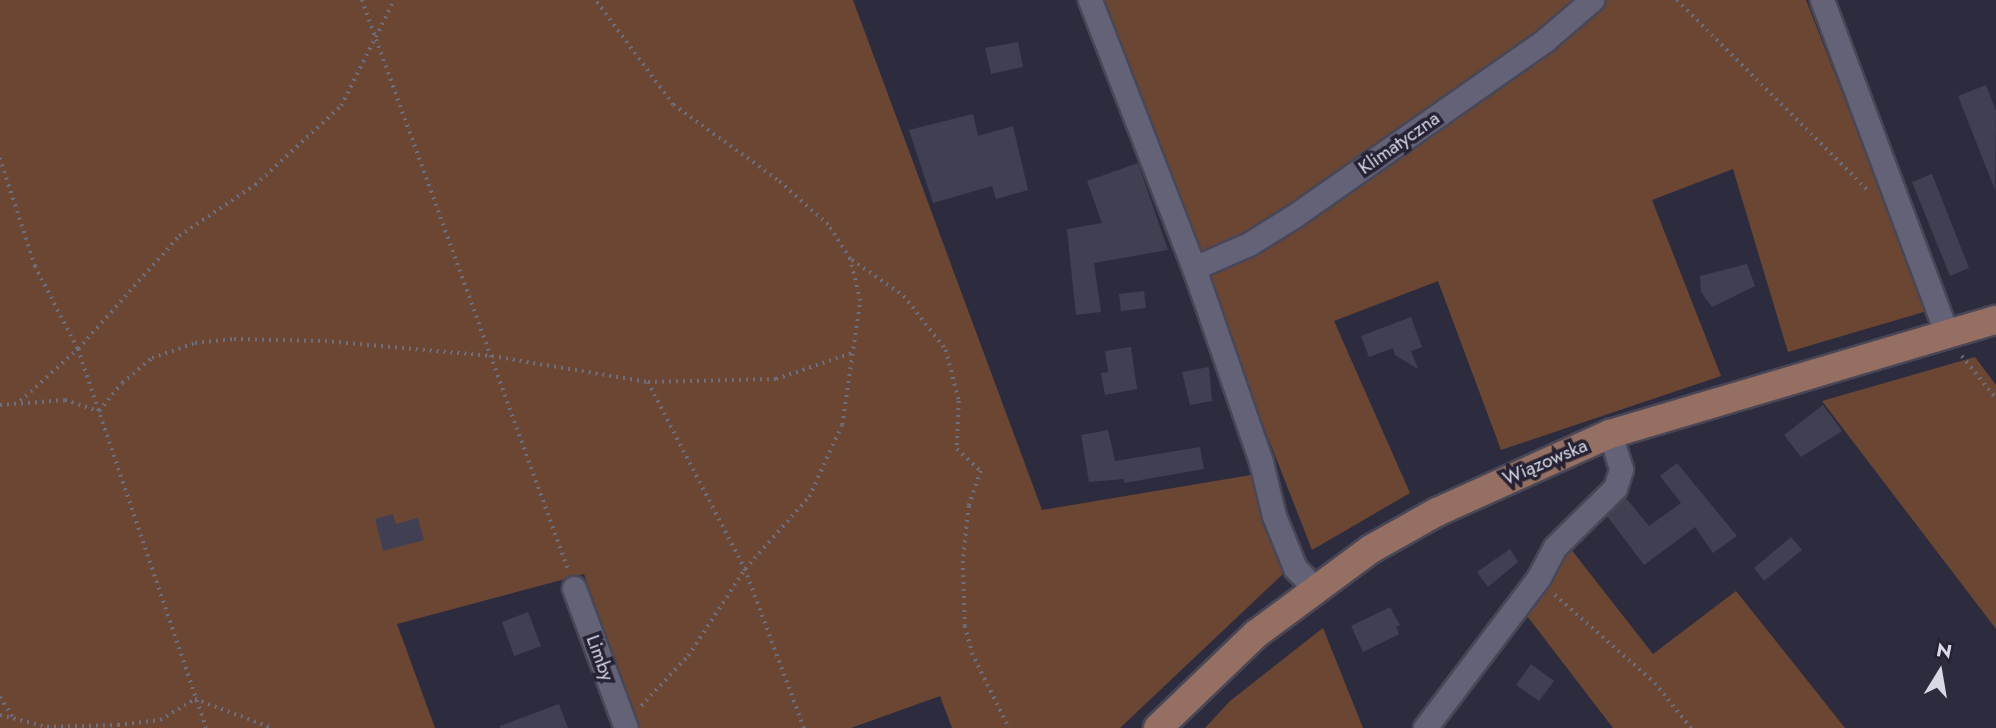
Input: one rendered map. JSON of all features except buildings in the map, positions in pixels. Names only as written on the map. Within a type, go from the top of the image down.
[{"type":"main road","name":"Wiązowska","points":[[1158,728],[1256,634],[1371,549],[1437,512],[1610,434],[1996,320]]},
{"type":"street","points":[[1090,0],[1194,268],[1261,462],[1274,516],[1295,568],[1315,589]]},
{"type":"street","name":"Klimatyczna","points":[[1194,268],[1249,244],[1293,216],[1545,40],[1592,0]]},
{"type":"street","points":[[1822,0],[1947,334]]},
{"type":"street","points":[[1425,728],[1539,577],[1555,547],[1615,488],[1621,469],[1610,434]]},
{"type":"street","name":"Limby","points":[[574,588],[625,726]]},
{"type":"path","points":[[362,0],[461,285],[492,356],[574,588]]},
{"type":"path","points":[[20,401],[78,349],[180,236],[255,184],[341,106],[377,39],[394,0]]},
{"type":"path","points":[[595,0],[673,105],[777,180],[828,225],[850,259],[860,301],[855,352],[842,425],[809,497],[745,569],[688,656],[625,726]]},
{"type":"path","points":[[1677,0],[1871,193]]},
{"type":"path","points":[[0,158],[35,266],[78,349],[206,728]]},
{"type":"path","points":[[850,259],[904,296],[946,350],[959,401],[957,449],[981,471],[970,506],[963,561],[965,626],[971,653],[1009,728]]},
{"type":"path","points":[[1947,334],[1996,398]]},
{"type":"path","points":[[99,411],[122,383],[152,358],[195,343],[311,340],[492,356],[648,382],[776,379],[855,352]]},
{"type":"path","points":[[648,382],[745,569],[804,728]]},
{"type":"path","points":[[0,405],[20,401],[65,400],[99,411]]},
{"type":"path","points":[[1555,584],[1555,596],[1655,683],[1691,728]]},
{"type":"path","points":[[0,697],[13,717]]},
{"type":"path","points":[[0,715],[47,727],[118,727],[160,720],[195,699]]},
{"type":"path","points":[[195,699],[272,728]]},
{"type":"shaded area","points":[[0,0],[853,0],[1042,510],[1251,475],[1286,571],[1120,728],[952,728],[940,696],[851,728],[640,728],[584,574],[397,624],[435,728],[0,728]]},
{"type":"shaded area","points":[[1097,0],[1806,0],[1927,311],[1788,352],[1733,169],[1652,200],[1721,376],[1501,450],[1438,281],[1334,321],[1410,493],[1312,550]]},
{"type":"shaded area","points":[[1975,357],[1996,385],[1996,629],[1822,401]]},
{"type":"shaded area","points":[[1570,548],[1653,654],[1736,591],[1845,728],[1613,728],[1524,612]]},
{"type":"shaded area","points":[[1323,628],[1363,728],[1205,728],[1230,701]]}]
